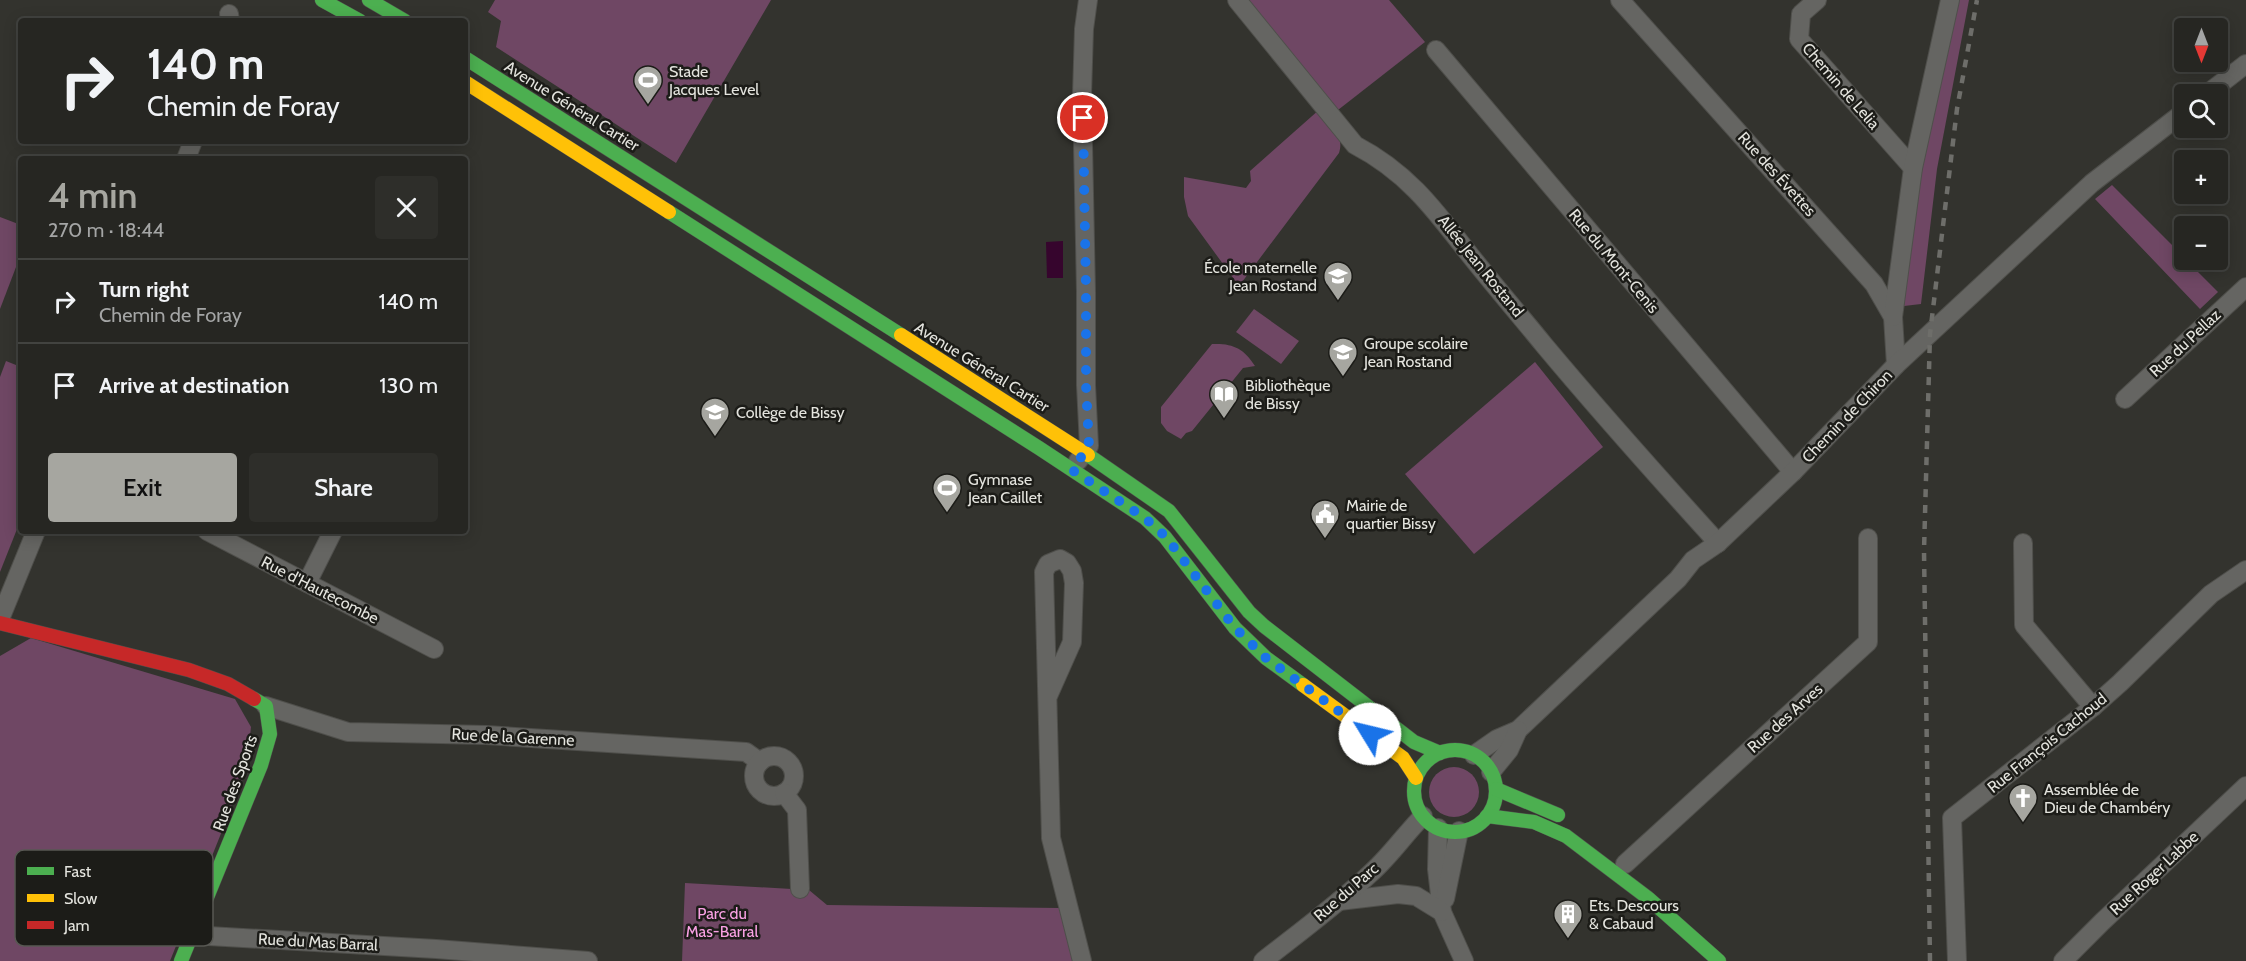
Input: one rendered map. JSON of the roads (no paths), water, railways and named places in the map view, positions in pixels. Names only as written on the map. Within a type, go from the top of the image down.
[{"type":"main road","points":[[322,0],[355,18]]},
{"type":"main road","points":[[369,0],[400,18]]},
{"type":"main road","name":"Avenue Général Cartier","points":[[468,60],[1029,417],[1169,511],[1249,612],[1264,626],[1414,742],[1440,753]]},
{"type":"main road","points":[[468,84],[1145,518],[1166,537],[1235,628],[1266,658],[1403,758],[1416,778]]},
{"type":"main road","points":[[1166,537],[1181,524]]},
{"type":"main road","points":[[0,621],[189,670],[228,684],[266,706]]},
{"type":"main road","name":"Rue des Sports","points":[[213,882],[261,765],[270,734],[266,706]]},
{"type":"main road","points":[[1461,751],[1474,755],[1484,762],[1493,780],[1492,807],[1487,816],[1473,828],[1459,831],[1438,828],[1423,816],[1416,803],[1414,790],[1416,778],[1425,763],[1440,753],[1461,751]]},
{"type":"main road","points":[[1493,780],[1572,823]]},
{"type":"main road","points":[[1487,816],[1514,817],[1548,827],[1566,836],[1685,929],[1719,961]]},
{"type":"main road","points":[[1548,827],[1565,827],[1619,865],[1624,863],[1661,898],[1685,929]]},
{"type":"main road","name":"Rue des Sports","points":[[181,961],[187,946]]},
{"type":"street","points":[[1072,470],[1089,446],[1082,95],[1084,29],[1088,0]]},
{"type":"street","name":"Allée Jean Rostand","points":[[1237,0],[1355,145],[1380,158],[1405,178],[1445,221],[1466,250],[1556,359],[1718,543]]},
{"type":"street","name":"Rue des Évettes","points":[[1620,0],[1874,284],[1893,316],[1896,365]]},
{"type":"street","name":"Chemin de Lelia","points":[[1817,0],[1801,14],[1799,39],[1913,168]]},
{"type":"street","points":[[1893,316],[1913,168],[1950,0]]},
{"type":"street","name":"Rue du Mont-Cenis","points":[[1436,50],[1793,472]]},
{"type":"street","points":[[2220,84],[2246,64]]},
{"type":"street","name":"Chemin de Chiron","points":[[1474,755],[1497,739],[1518,730],[1678,579],[1693,560],[1718,543],[1793,472],[1896,365],[2092,183],[2174,120]]},
{"type":"street","name":"Rue du Pellaz","points":[[2125,399],[2246,287]]},
{"type":"street","points":[[0,621],[35,534]]},
{"type":"street","name":"Rue d'Hautecombe","points":[[213,534],[434,649]]},
{"type":"street","points":[[307,583],[332,534]]},
{"type":"street","name":"Rue des Arves","points":[[1624,863],[1868,642],[1868,538]]},
{"type":"street","points":[[2024,543],[2024,625],[2093,707]]},
{"type":"street","points":[[1048,696],[1072,642],[1074,583],[1072,571],[1067,563],[1060,559],[1048,564],[1044,572],[1048,790],[1051,838],[1082,961]]},
{"type":"street","name":"Rue François Cachoud","points":[[1957,961],[1952,818],[2093,707],[2211,594],[2246,570]]},
{"type":"street","name":"Rue de la Garenne","points":[[266,706],[348,732],[486,735],[644,744],[746,752],[760,762],[765,758],[778,756],[790,763],[794,776],[793,783],[784,793]]},
{"type":"street","name":"Chemin de Chiron","points":[[1493,780],[1518,730]]},
{"type":"street","points":[[760,762],[754,773],[756,785],[765,794],[784,793],[797,810],[800,889]]},
{"type":"street","name":"Rue Roger Labbe","points":[[2063,961],[2246,786]]},
{"type":"street","name":"Rue du Parc","points":[[1263,961],[1375,869],[1405,833],[1423,816]]},
{"type":"street","points":[[1438,828],[1437,869],[1442,912],[1464,961]]},
{"type":"street","points":[[1442,912],[1459,831]]},
{"type":"street","points":[[1339,900],[1398,894],[1416,896],[1442,912]]},
{"type":"street","name":"Rue du Mas Barral","points":[[213,936],[436,949],[588,961]]},
{"type":"railway","points":[[1930,961],[1924,551],[1930,334],[1957,109],[1977,0]]},
{"type":"place","name":"Stade Jacques Level","points":[[648,106]]},
{"type":"place","name":"École maternelle Jean Rostand","points":[[1338,302]]},
{"type":"place","name":"Groupe scolaire Jean Rostand","points":[[1343,378]]},
{"type":"place","name":"Bibliothèque de Bissy","points":[[1224,420]]},
{"type":"place","name":"Collège de Bissy","points":[[715,438]]},
{"type":"place","name":"Gymnase Jean Caillet","points":[[947,514]]},
{"type":"place","name":"Mairie de quartier Bissy","points":[[1325,540]]},
{"type":"place","name":"Assemblée de Dieu de Chambéry","points":[[2023,824]]},
{"type":"place","name":"Ets. Descours & Cabaud","points":[[1568,940]]},
{"type":"park label","name":"Parc du Mas-Barral","points":[[722,922]]}]
